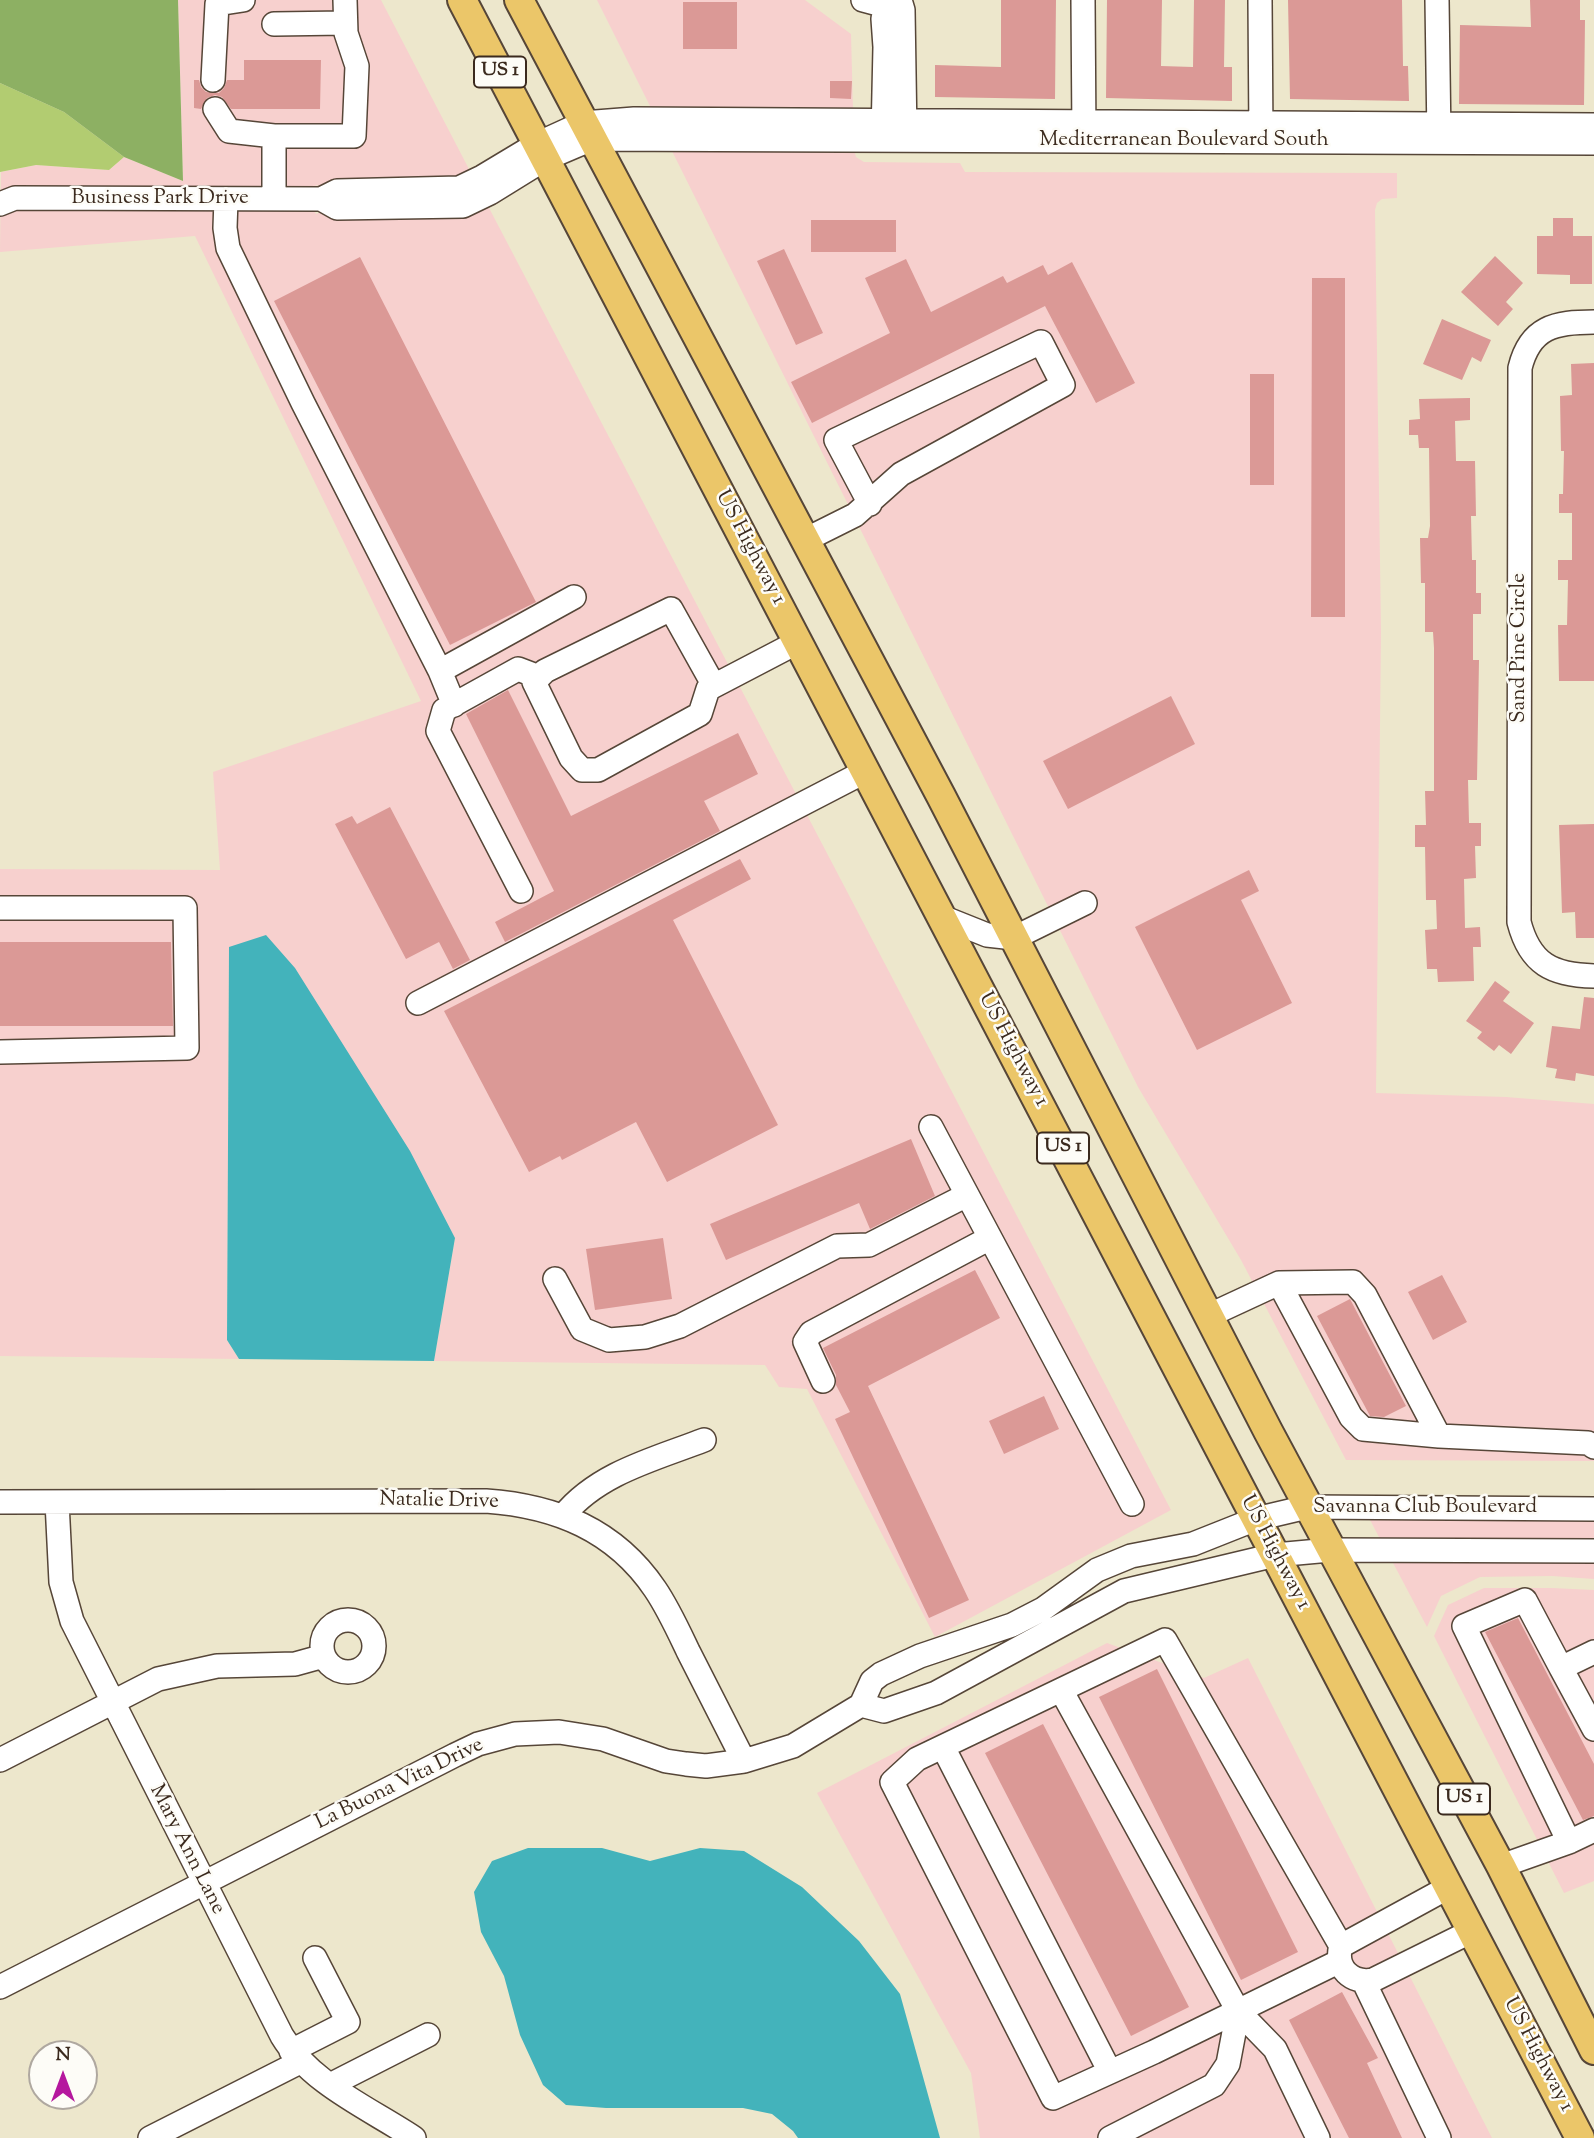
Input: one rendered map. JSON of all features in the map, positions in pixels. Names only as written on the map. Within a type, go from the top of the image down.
[{"type":"main road","name":"US Highway 1","points":[[462,0],[1580,2138]]},
{"type":"main road","name":"US 1","points":[[519,0],[942,796],[1307,1507],[1500,1866],[1594,2050]]},
{"type":"street","points":[[213,80],[217,4],[243,0]]},
{"type":"street","points":[[1083,0],[1084,131]]},
{"type":"street","points":[[1260,0],[1261,133]]},
{"type":"street","points":[[1437,0],[1439,133]]},
{"type":"street","points":[[888,3],[894,131]]},
{"type":"street","points":[[215,109],[229,131],[274,136],[354,136],[357,66],[346,33],[345,11],[274,24]]},
{"type":"street","name":"Mediterranean Boulevard South","points":[[541,151],[588,131],[1439,133],[1594,125]]},
{"type":"street","name":"Mediterranean Boulevard South","points":[[1439,133],[1594,143]]},
{"type":"street","points":[[274,136],[274,199]]},
{"type":"street","name":"Business Park Drive","points":[[0,204],[15,198],[321,199],[337,191],[382,200],[459,188],[541,151]]},
{"type":"street","points":[[226,199],[225,229],[228,248],[303,403],[440,671],[454,705]]},
{"type":"street","name":"Sand Pine Circle","points":[[1594,322],[1572,322],[1553,326],[1537,334],[1525,349],[1520,368],[1519,922],[1524,940],[1536,957],[1551,970],[1570,976],[1594,976]]},
{"type":"street","points":[[805,540],[855,515],[870,504],[901,474],[1063,385],[1041,342],[836,440],[870,504]]},
{"type":"street","points":[[440,671],[574,597]]},
{"type":"street","points":[[713,686],[671,609],[545,671],[534,682],[571,758],[582,770],[598,770],[700,714],[708,689],[798,642]]},
{"type":"street","points":[[520,891],[438,732],[444,710],[518,669],[539,677]]},
{"type":"street","points":[[418,1003],[866,771]]},
{"type":"street","points":[[942,917],[987,935],[1014,938],[1085,903]]},
{"type":"street","points":[[0,908],[185,908],[187,1048],[0,1052]]},
{"type":"street","points":[[931,1127],[1132,1504]]},
{"type":"street","points":[[555,1279],[582,1329],[609,1340],[645,1336],[680,1326],[837,1246],[869,1245],[967,1195]]},
{"type":"street","points":[[823,1381],[805,1342],[811,1333],[990,1238]]},
{"type":"street","points":[[1210,1315],[1279,1283],[1353,1282],[1365,1295],[1439,1436]]},
{"type":"street","points":[[1279,1283],[1351,1417],[1363,1429],[1439,1436],[1588,1443],[1594,1447]]},
{"type":"street","points":[[564,1515],[575,1501],[593,1486],[704,1440]]},
{"type":"street","name":"Natalie Drive","points":[[0,1502],[486,1501],[531,1506],[564,1515],[598,1533],[644,1573],[667,1609],[744,1761]]},
{"type":"street","name":"Mary Ann Lane","points":[[57,1502],[61,1582],[67,1608],[203,1883],[296,2056],[330,2085],[414,2138]]},
{"type":"street","name":"Savanna Club Boulevard","points":[[1256,1519],[1307,1507],[1594,1509]]},
{"type":"street","name":"La Buona Vita Drive","points":[[0,1987],[478,1744],[515,1734],[559,1732],[581,1734],[666,1761],[706,1766],[744,1761],[793,1746],[861,1705],[872,1681],[881,1674],[920,1656],[972,1640],[1043,1609],[1097,1570],[1131,1556],[1193,1544],[1256,1519]]},
{"type":"street","name":"Savanna Club Boulevard","points":[[1275,1555],[1330,1550],[1594,1551]]},
{"type":"street","points":[[861,1705],[884,1711],[936,1693],[1125,1591],[1275,1555]]},
{"type":"street","points":[[1569,1842],[1464,1626],[1525,1600],[1594,1729]]},
{"type":"street","points":[[1020,1620],[1031,1643]]},
{"type":"street","points":[[1449,1887],[1340,1954],[1238,2011],[1053,2098],[892,1783],[917,1759],[1165,1640],[1340,1954],[1345,1972],[1354,1980],[1373,1980],[1472,1931]]},
{"type":"street","points":[[1561,1668],[1594,1652]]},
{"type":"street","points":[[0,1760],[159,1679],[198,1668],[233,1664],[295,1664],[324,1656]]},
{"type":"street","points":[[1061,1690],[1238,2011],[1275,2049],[1318,2138]]},
{"type":"street","points":[[943,1747],[1110,2072]]},
{"type":"street","points":[[1500,1866],[1569,1842],[1594,1830]]},
{"type":"street","points":[[150,2138],[296,2056],[348,2022],[315,1958]]},
{"type":"street","points":[[1364,1982],[1439,2138]]},
{"type":"street","points":[[1110,2138],[1214,2085],[1228,2064],[1238,2011]]},
{"type":"street","points":[[330,2085],[428,2035]]},
{"type":"shaded area","points":[[178,0],[381,0],[470,171],[456,177],[337,179],[321,187],[316,185],[313,191],[313,208],[316,214],[321,212],[337,219],[463,217],[488,206],[1171,1510],[935,1637],[807,1389],[779,1387],[765,1365],[434,1361],[455,1238],[229,947],[227,1340],[239,1359],[0,1356],[0,869],[220,870],[213,772],[421,701],[195,236],[0,252],[1,172],[36,165],[109,170],[124,157],[183,181]]},
{"type":"shaded area","points":[[597,0],[805,0],[851,34],[853,110],[651,108]]},
{"type":"shaded area","points":[[671,149],[854,150],[856,157],[864,162],[960,163],[965,172],[1397,173],[1397,198],[1382,199],[1375,210],[1381,632],[1376,1093],[1506,1097],[1594,1104],[1594,1461],[1346,1460],[1241,1260],[1138,1087]]},
{"type":"shaded area","points":[[1369,1518],[1594,1520],[1594,1539],[1380,1539]]},
{"type":"shaded area","points":[[1392,1561],[1594,1562],[1594,1579],[1552,1576],[1480,1577],[1441,1596],[1427,1627]]},
{"type":"shaded area","points":[[1484,1588],[1594,1590],[1594,1881],[1564,1893],[1434,1636],[1448,1605]]},
{"type":"shaded area","points":[[1107,1643],[1204,1678],[1248,1658],[1492,2138],[980,2138],[971,2073],[817,1793]]},
{"type":"green space","points":[[0,0],[178,0],[183,181],[124,157],[64,112],[0,83]]},
{"type":"green space","points":[[0,83],[64,112],[124,157],[109,170],[36,165],[0,172]]},
{"type":"water","points":[[266,935],[295,968],[410,1151],[455,1238],[434,1361],[239,1359],[227,1340],[229,947]]},
{"type":"water","points":[[528,1848],[602,1848],[650,1861],[700,1848],[744,1851],[802,1887],[859,1941],[900,1994],[940,2138],[798,2138],[772,2114],[743,2108],[606,2108],[566,2105],[543,2085],[520,2035],[504,1976],[481,1932],[474,1892],[492,1861]]},
{"type":"building","points":[[1001,0],[1056,0],[1055,99],[935,97],[935,65],[1001,67]]},
{"type":"building","points":[[1107,0],[1162,0],[1161,66],[1193,67],[1194,0],[1225,0],[1224,67],[1232,67],[1232,101],[1106,98]]},
{"type":"building","points":[[1288,0],[1402,0],[1403,66],[1408,66],[1409,101],[1290,99]]},
{"type":"building","points":[[1530,0],[1580,0],[1580,20],[1585,20],[1584,105],[1459,104],[1460,25],[1531,27]]},
{"type":"building","points":[[683,2],[737,2],[737,49],[683,49]]},
{"type":"building","points":[[244,60],[321,60],[320,109],[231,109],[222,97],[215,95],[207,98],[201,109],[194,108],[194,80],[199,80],[206,92],[219,93],[227,80],[244,80]]},
{"type":"building","points":[[830,81],[852,81],[851,99],[830,98]]},
{"type":"building","points":[[1553,218],[1573,218],[1573,236],[1592,236],[1592,284],[1570,284],[1570,275],[1537,274],[1537,236],[1553,236]]},
{"type":"building","points":[[811,220],[896,220],[896,252],[811,252]]},
{"type":"building","points":[[784,249],[823,333],[796,345],[757,261]]},
{"type":"building","points":[[1495,256],[1523,283],[1506,302],[1513,309],[1498,326],[1461,292]]},
{"type":"building","points":[[360,257],[536,602],[450,645],[274,301]]},
{"type":"building","points":[[906,259],[931,312],[1003,276],[1007,283],[1043,265],[1048,275],[1072,262],[1135,383],[1096,403],[1045,306],[812,423],[791,382],[890,333],[865,278]]},
{"type":"building","points":[[1312,278],[1345,278],[1345,617],[1311,617]]},
{"type":"building","points":[[1442,319],[1491,340],[1481,362],[1472,357],[1462,380],[1423,364]]},
{"type":"building","points":[[1594,363],[1594,681],[1559,681],[1558,625],[1567,625],[1568,580],[1558,580],[1558,560],[1572,560],[1572,513],[1559,513],[1559,494],[1563,494],[1564,451],[1561,451],[1560,396],[1572,395],[1571,364]]},
{"type":"building","points":[[1250,374],[1274,374],[1274,485],[1250,485]]},
{"type":"building","points":[[1470,398],[1470,420],[1455,421],[1456,461],[1475,461],[1476,516],[1471,516],[1472,560],[1476,560],[1476,593],[1481,593],[1481,614],[1473,614],[1473,660],[1479,660],[1477,780],[1468,780],[1469,823],[1481,823],[1481,846],[1475,846],[1476,878],[1464,879],[1465,928],[1480,927],[1481,947],[1473,947],[1474,981],[1438,982],[1437,969],[1427,969],[1425,930],[1437,929],[1436,900],[1426,900],[1425,847],[1415,847],[1415,825],[1426,825],[1425,791],[1434,791],[1434,648],[1433,632],[1425,632],[1425,583],[1421,583],[1420,538],[1428,538],[1430,526],[1429,448],[1419,448],[1418,435],[1409,435],[1409,420],[1420,419],[1419,399]]},
{"type":"building","points":[[508,690],[571,816],[738,733],[758,774],[704,801],[720,831],[505,942],[495,922],[554,891],[466,714]]},
{"type":"building","points":[[1171,696],[1195,744],[1068,809],[1043,761]]},
{"type":"building","points":[[390,807],[470,960],[453,969],[439,942],[406,959],[335,824],[352,816],[357,824]]},
{"type":"building","points":[[1594,824],[1594,938],[1576,938],[1575,912],[1562,913],[1559,825]]},
{"type":"building","points":[[740,859],[751,879],[673,920],[778,1125],[667,1182],[636,1122],[562,1160],[560,1156],[529,1172],[444,1011]]},
{"type":"building","points":[[1249,870],[1259,891],[1241,900],[1292,1003],[1197,1050],[1135,927]]},
{"type":"building","points":[[0,942],[171,942],[173,1026],[0,1026]]},
{"type":"building","points":[[1495,981],[1510,992],[1503,1001],[1534,1023],[1511,1054],[1499,1045],[1494,1051],[1477,1038],[1482,1032],[1466,1021]]},
{"type":"building","points":[[1584,997],[1594,998],[1594,1076],[1576,1073],[1575,1081],[1555,1078],[1557,1069],[1546,1067],[1552,1026],[1580,1029]]},
{"type":"building","points":[[911,1139],[935,1196],[870,1229],[859,1203],[726,1260],[710,1224]]},
{"type":"building","points":[[663,1238],[672,1299],[595,1310],[586,1249]]},
{"type":"building","points":[[975,1270],[1000,1318],[868,1386],[969,1600],[929,1618],[835,1419],[850,1412],[836,1385],[836,1375],[823,1348]]},
{"type":"building","points":[[1442,1275],[1467,1322],[1433,1340],[1408,1292]]},
{"type":"building","points":[[1350,1299],[1406,1406],[1384,1417],[1370,1416],[1317,1316]]},
{"type":"building","points":[[1044,1396],[1059,1429],[1004,1454],[989,1421]]},
{"type":"building","points":[[1518,1618],[1594,1764],[1594,1816],[1583,1820],[1485,1632]]},
{"type":"building","points":[[1157,1669],[1298,1952],[1241,1980],[1099,1697]]},
{"type":"building","points":[[1043,1724],[1189,2007],[1131,2036],[985,1753]]},
{"type":"building","points":[[1342,1992],[1378,2058],[1367,2063],[1402,2138],[1349,2138],[1289,2020]]}]
